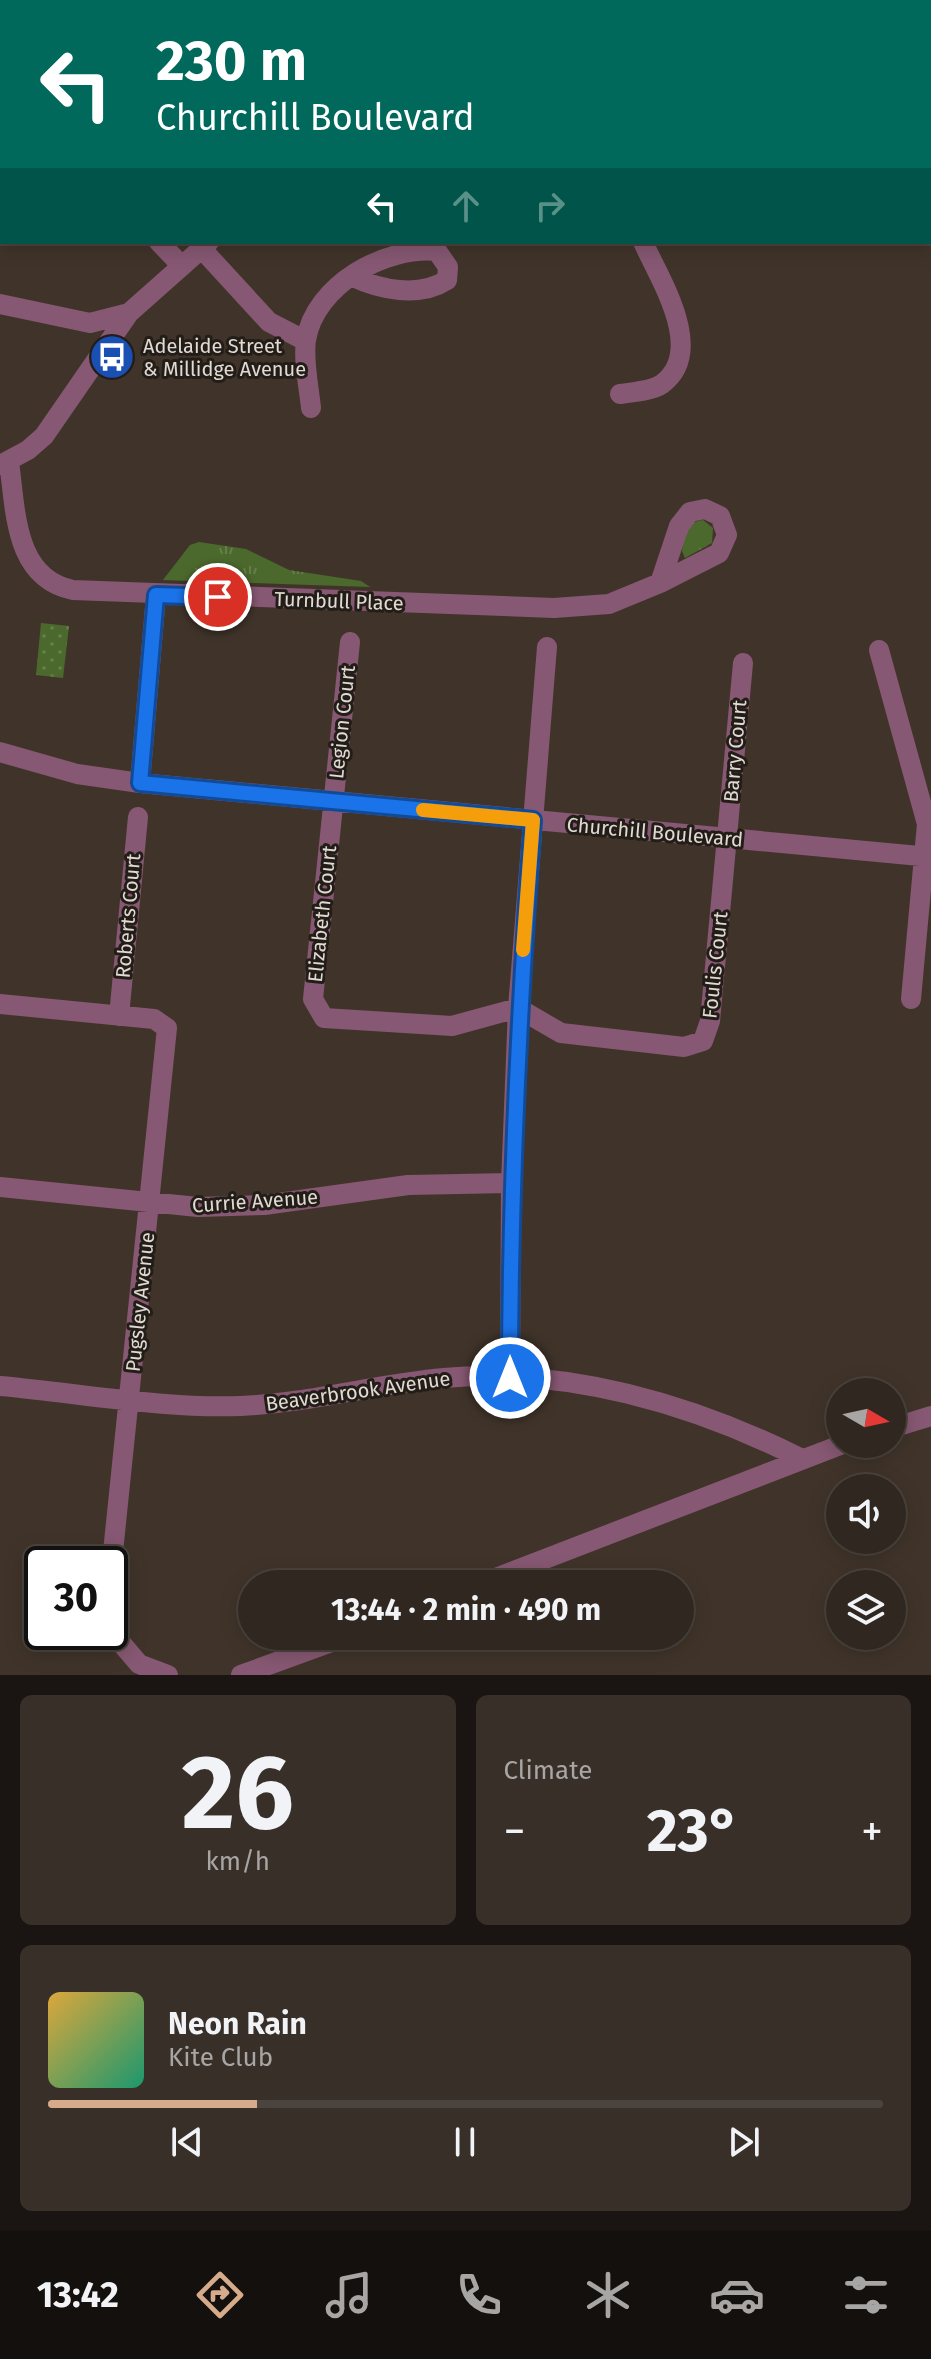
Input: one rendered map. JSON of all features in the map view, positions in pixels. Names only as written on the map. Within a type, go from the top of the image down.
[{"type":"street","points":[[161,244],[181,265]]},
{"type":"street","points":[[620,394],[659,386],[672,374],[678,359],[677,320],[644,244]]},
{"type":"street","points":[[4,464],[44,436],[129,313],[205,245],[269,322],[306,341]]},
{"type":"street","points":[[311,408],[306,341],[321,301],[351,276]]},
{"type":"street","points":[[0,304],[90,323],[129,313]]},
{"type":"street","name":"Turnbull Place","points":[[4,464],[28,559],[43,578],[73,590],[568,608],[617,602],[660,583]]},
{"type":"street","points":[[140,783],[156,595]]},
{"type":"street","name":"Legion Court","points":[[334,802],[350,642]]},
{"type":"street","points":[[510,1378],[511,1183],[518,1008],[547,647]]},
{"type":"street","points":[[879,650],[927,824],[927,857],[911,999]]},
{"type":"street","name":"Barry Court","points":[[727,839],[743,663]]},
{"type":"street","name":"Churchill Boulevard","points":[[0,752],[77,774],[140,783],[927,857]]},
{"type":"street","name":"Elizabeth Court","points":[[334,802],[313,999],[324,1018],[452,1026],[518,1008]]},
{"type":"street","name":"Roberts Court","points":[[119,1016],[138,817]]},
{"type":"street","name":"Foulis Court","points":[[518,1008],[561,1033],[684,1047],[703,1041],[710,1021],[727,839]]},
{"type":"street","points":[[0,1004],[119,1016]]},
{"type":"street","name":"Pugsley Avenue","points":[[114,1546],[168,1039],[165,1024],[158,1020],[119,1016]]},
{"type":"street","name":"Currie Avenue","points":[[0,1187],[151,1204],[264,1205],[408,1185],[511,1183]]},
{"type":"street","name":"Beaverbrook Avenue","points":[[0,1386],[211,1406],[271,1404],[447,1377],[510,1378],[599,1387],[670,1405],[750,1433],[800,1458]]},
{"type":"street","points":[[906,1424],[931,1416]]},
{"type":"street","points":[[516,1570],[826,1450]]},
{"type":"street","points":[[127,1650],[139,1664],[168,1675]]},
{"type":"street","points":[[241,1675],[310,1650]]},
{"type":"green space","points":[[703,520],[713,528],[712,543],[685,558],[682,551],[687,530],[693,523]]},
{"type":"green space","points":[[199,542],[246,549],[289,570],[361,581],[370,587],[163,580],[190,545]]},
{"type":"green space","points":[[41,623],[69,626],[63,678],[36,675]]},
{"type":"slow traffic","points":[[423,810],[533,820],[523,950]]},
{"type":"place","name":"Adelaide Street & Millidge Avenue","points":[[112,357]]},
{"type":"route","points":[[218,597],[156,595],[140,783],[533,820],[518,1008],[511,1183],[510,1378]]}]
